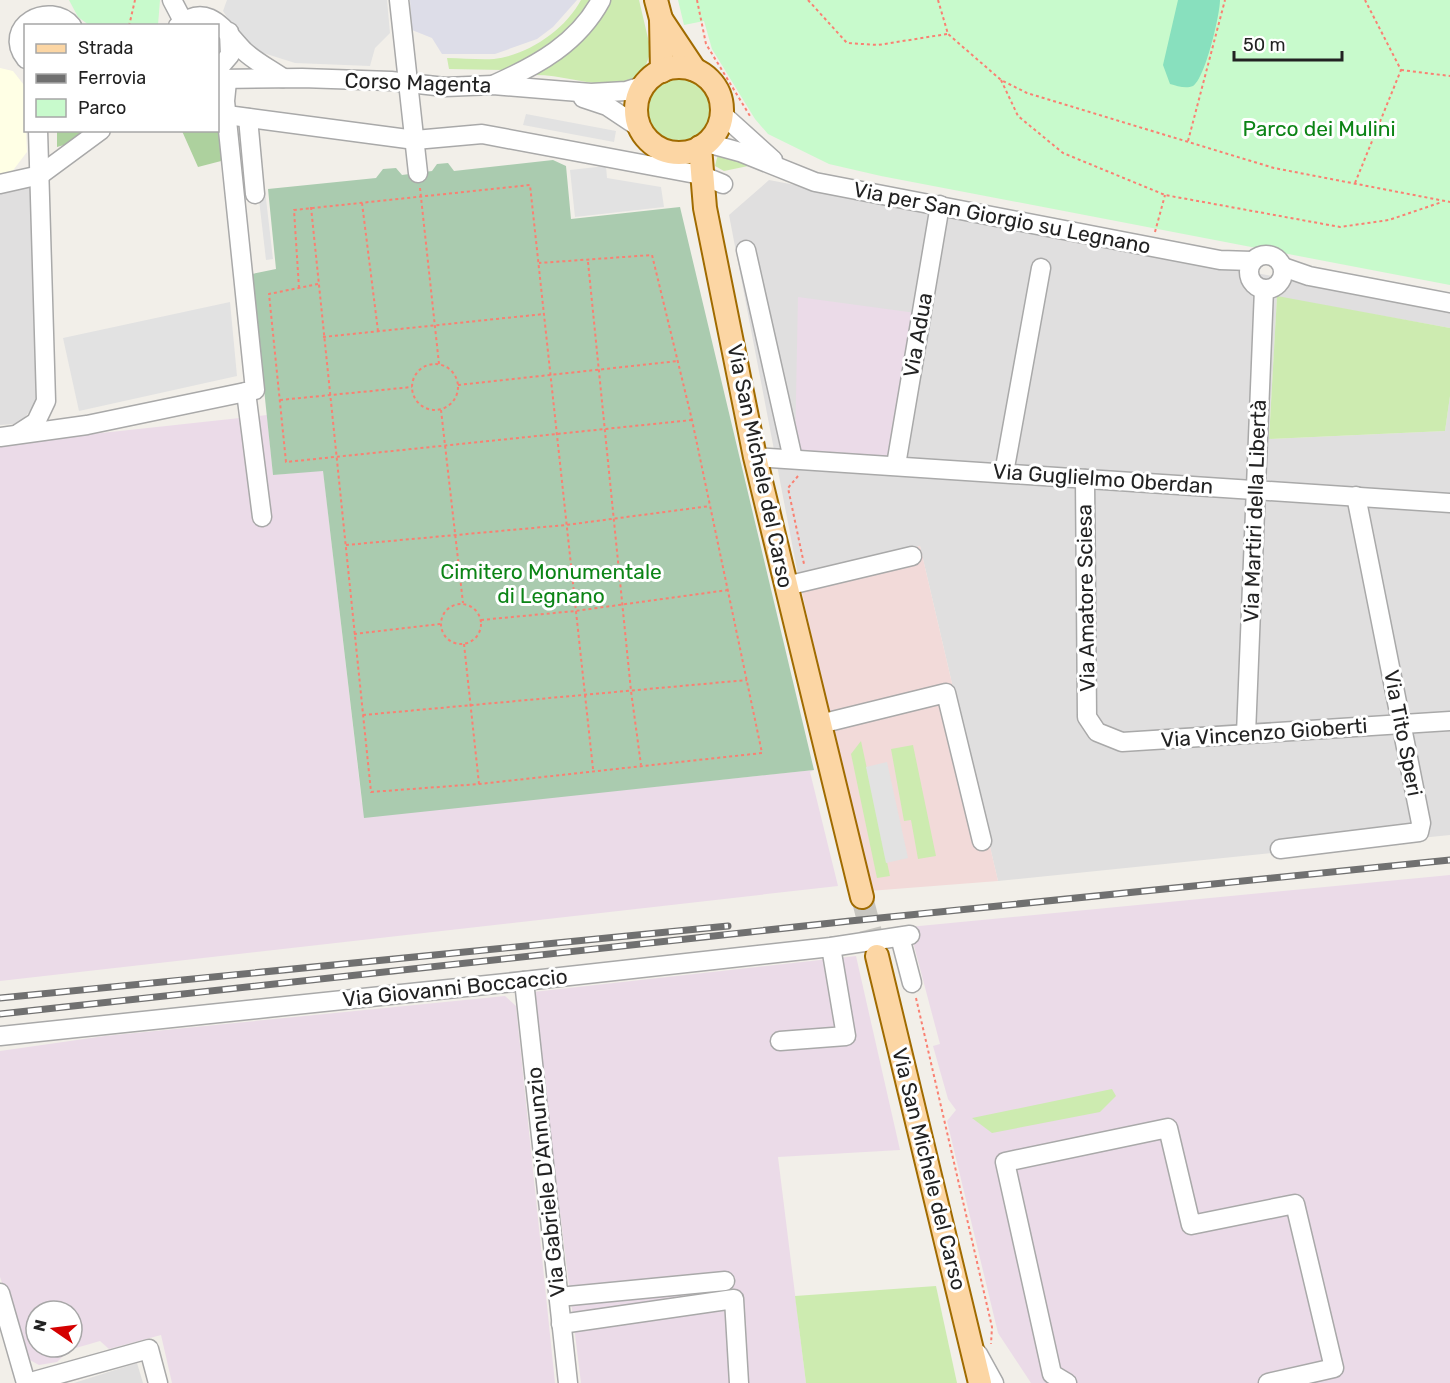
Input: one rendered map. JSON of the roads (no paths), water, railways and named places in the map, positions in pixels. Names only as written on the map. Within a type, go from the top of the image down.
[{"type":"main road","points":[[658,10],[695,70]]},
{"type":"main road","points":[[653,78],[673,67],[695,70],[705,75],[719,92],[722,114],[714,135],[704,145],[686,153],[675,153],[654,145],[640,128],[637,106],[653,78],[658,10]]},
{"type":"main road","name":"Via San Michele del Carso","points":[[695,174],[704,145]]},
{"type":"main road","name":"Via San Michele del Carso","points":[[675,153],[695,174],[705,208],[755,457],[797,583],[820,724],[862,897]]},
{"type":"main road","name":"Via San Michele del Carso","points":[[877,956],[980,1383]]},
{"type":"street","points":[[172,0],[180,23]]},
{"type":"street","points":[[399,0],[419,177]]},
{"type":"street","points":[[493,85],[550,57],[582,29],[601,0]]},
{"type":"street","points":[[24,58],[18,49],[15,34],[26,13],[48,6],[62,12],[72,24]]},
{"type":"street","name":"Corso Magenta","points":[[180,23],[189,16],[210,7],[255,61],[283,78]]},
{"type":"street","points":[[229,32],[230,55],[220,76],[262,517]]},
{"type":"street","points":[[0,52],[24,58]]},
{"type":"street","name":"Corso Magenta","points":[[220,76],[445,87],[493,85],[612,93],[653,78]]},
{"type":"street","name":"Corso Magenta","points":[[552,90],[607,106],[640,128]]},
{"type":"street","points":[[223,106],[248,118],[415,140],[482,134],[695,174],[723,184]]},
{"type":"street","name":"Via per San Giorgio su Legnano","points":[[722,114],[785,171]]},
{"type":"street","points":[[248,118],[255,194]]},
{"type":"street","points":[[4,436],[24,431],[36,422],[44,408],[46,393],[39,132]]},
{"type":"street","points":[[0,183],[40,175],[98,132]]},
{"type":"street","name":"Via per San Giorgio su Legnano","points":[[704,145],[740,152],[815,182],[1251,266],[1267,254],[1277,258],[1283,273],[1450,303]]},
{"type":"street","name":"Via Adua","points":[[896,465],[940,205]]},
{"type":"street","name":"Via San Michele del Carso","points":[[746,250],[796,467]]},
{"type":"street","points":[[1251,266],[1252,281],[1264,289],[1275,287],[1283,273]]},
{"type":"street","points":[[1004,473],[1041,268]]},
{"type":"street","name":"Via Martiri della Libertà","points":[[1246,734],[1264,289]]},
{"type":"street","points":[[4,436],[87,425],[251,391]]},
{"type":"street","points":[[46,393],[50,406],[59,418],[73,424],[87,425]]},
{"type":"street","name":"Via Guglielmo Oberdan","points":[[755,457],[796,467],[896,465],[1450,502]]},
{"type":"street","name":"Via Amatore Sciesa","points":[[1085,479],[1087,717]]},
{"type":"street","name":"Via Tito Speri","points":[[1280,849],[1419,832],[1421,823],[1356,495]]},
{"type":"street","points":[[797,583],[912,556]]},
{"type":"street","points":[[820,724],[946,693],[982,841]]},
{"type":"street","name":"Via Vincenzo Gioberti","points":[[1087,717],[1097,732],[1122,742],[1450,721]]},
{"type":"street","name":"Via Giovanni Boccaccio","points":[[0,1036],[524,981],[831,947],[905,936],[912,983]]},
{"type":"street","points":[[780,1041],[846,1036],[831,947]]},
{"type":"street","name":"Via Gabriele D'Annunzio","points":[[524,981],[568,1383]]},
{"type":"street","points":[[1067,1383],[1052,1374],[1005,1162],[1168,1128],[1191,1225],[1295,1204],[1334,1368],[1271,1383]]},
{"type":"street","points":[[559,1297],[725,1281]]},
{"type":"street","points":[[0,1293],[26,1383],[149,1349],[158,1383]]},
{"type":"street","points":[[561,1324],[734,1299],[740,1383]]},
{"type":"street","points":[[969,1337],[970,1383]]},
{"type":"street","points":[[969,1337],[994,1383]]},
{"type":"tunnel","points":[[862,897],[877,956]]},
{"type":"railway","points":[[0,1014],[850,921],[1450,860]]},
{"type":"railway","points":[[0,998],[728,926]]},
{"type":"park label","name":"Parco dei Mulini","points":[[1319,129]]},
{"type":"park label","name":"Cimitero Monumentale di Legnano","points":[[551,584]]}]
